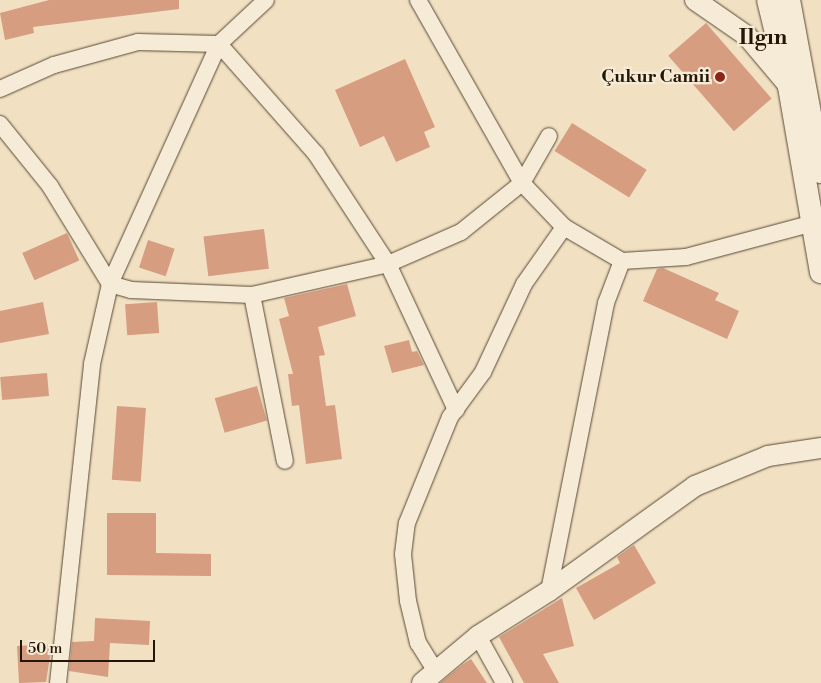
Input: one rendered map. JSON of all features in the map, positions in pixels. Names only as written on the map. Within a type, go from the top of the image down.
[{"type":"main road","points":[[768,0],[789,87],[821,272]]},
{"type":"main road","points":[[789,0],[816,101],[821,172]]},
{"type":"street","points":[[58,683],[92,364],[110,284],[219,44],[266,0]]},
{"type":"street","points":[[418,0],[522,183],[564,227],[622,261],[686,257],[814,223]]},
{"type":"street","points":[[695,0],[747,36],[789,87],[816,101]]},
{"type":"street","points":[[0,89],[54,65],[138,42],[219,44],[316,154],[388,264],[456,410]]},
{"type":"street","points":[[0,124],[50,186],[110,284],[131,290],[252,295],[388,264],[461,232],[522,183],[549,136]]},
{"type":"street","points":[[564,227],[524,284],[483,372],[456,410],[411,514],[403,554],[418,643],[428,677],[478,636],[549,591],[695,486],[768,456],[821,448]]},
{"type":"street","points":[[549,591],[606,303],[622,261]]},
{"type":"street","points":[[252,295],[285,461]]},
{"type":"street","points":[[478,636],[504,683]]},
{"type":"building","points":[[49,0],[179,0],[179,9],[33,27],[34,33],[5,40],[0,13]]},
{"type":"building","name":"Çukur Camii","points":[[706,23],[772,98],[734,131],[668,56]]},
{"type":"building","points":[[405,59],[435,127],[424,132],[430,147],[396,162],[384,136],[360,147],[335,90]]},
{"type":"building","points":[[572,123],[647,170],[629,198],[555,151]]},
{"type":"building","points":[[264,229],[269,269],[208,276],[203,236]]},
{"type":"building","points":[[67,233],[79,260],[34,280],[22,253]]},
{"type":"building","points":[[148,240],[175,249],[166,276],[139,268]]},
{"type":"building","points":[[663,268],[719,293],[715,300],[739,311],[727,339],[643,301],[657,269]]},
{"type":"building","points":[[347,284],[356,316],[318,327],[325,355],[319,356],[326,406],[335,405],[342,459],[306,464],[299,405],[292,406],[288,374],[293,374],[279,319],[289,316],[284,298]]},
{"type":"building","points":[[43,302],[49,334],[0,343],[0,311]]},
{"type":"building","points":[[157,302],[159,333],[127,335],[125,304]]},
{"type":"building","points":[[409,340],[412,352],[417,351],[424,365],[392,373],[384,346]]},
{"type":"building","points":[[47,373],[49,396],[2,400],[0,377]]},
{"type":"building","points":[[257,386],[267,421],[225,433],[215,398]]},
{"type":"building","points":[[117,406],[146,408],[141,482],[112,480]]},
{"type":"building","points":[[107,513],[156,513],[156,553],[211,554],[211,576],[107,575]]},
{"type":"building","points":[[634,545],[656,583],[594,620],[576,588],[620,563],[617,557]]},
{"type":"building","points":[[562,598],[574,646],[543,654],[559,683],[524,683],[499,637]]},
{"type":"building","points":[[95,618],[150,621],[149,645],[110,643],[108,677],[69,671],[72,642],[94,641]]},
{"type":"building","points":[[52,644],[46,682],[19,683],[17,646]]},
{"type":"building","points":[[471,659],[487,683],[440,683],[462,665]]},
{"type":"place","name":"Çukur Camii","points":[[720,77]]},
{"type":"district","name":"Ilgın","points":[[763,38]]}]
